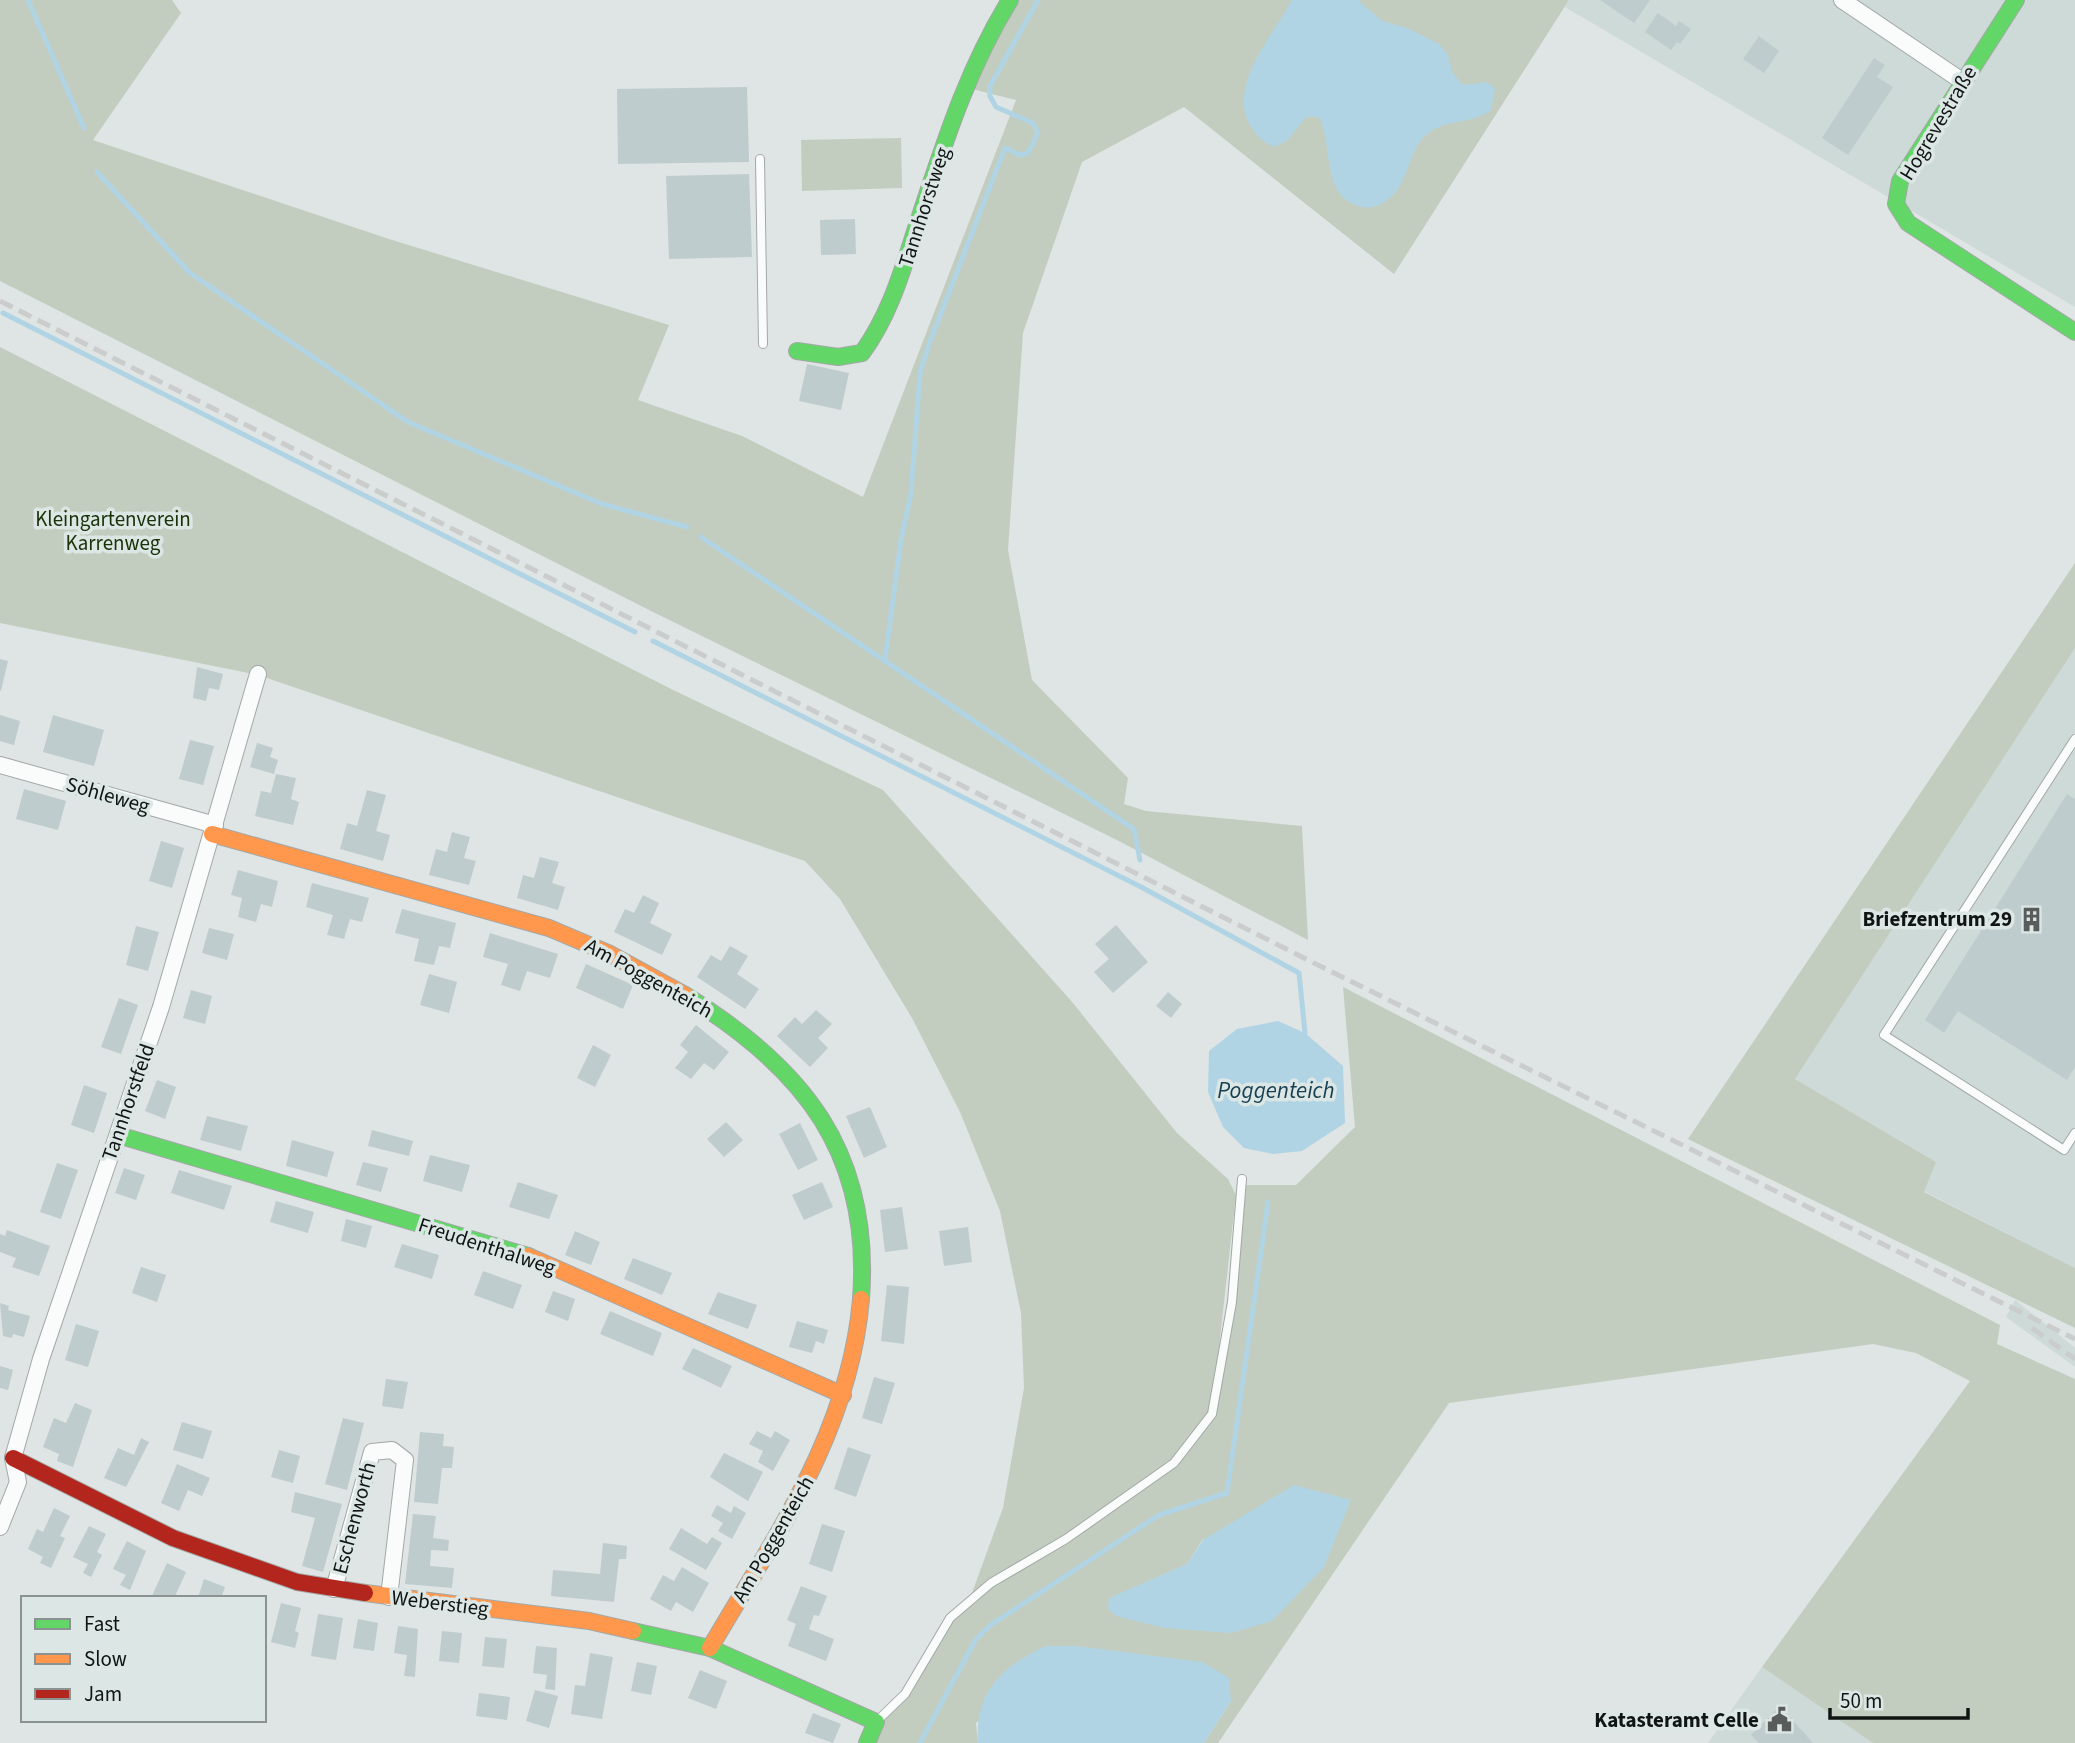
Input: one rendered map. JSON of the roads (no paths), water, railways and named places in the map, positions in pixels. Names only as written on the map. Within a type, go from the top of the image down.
[{"type":"street","name":"Tannhorstweg","points":[[797,351],[838,357],[862,352],[876,335],[898,283],[963,87],[1010,0]]},
{"type":"street","points":[[1842,0],[1962,81]]},
{"type":"street","name":"Hogrevestraße","points":[[2016,0],[1900,181],[1896,204],[1908,223],[2075,332]]},
{"type":"street","name":"Tannhorstfeld","points":[[0,1527],[18,1482],[13,1458],[41,1359],[161,1007],[258,674]]},
{"type":"street","name":"Söhleweg","points":[[0,765],[214,830]]},
{"type":"street","name":"Am Poggenteich","points":[[214,830],[575,937],[703,1004],[789,1076],[814,1104],[835,1146],[850,1189],[861,1237],[863,1280],[859,1325],[843,1395],[825,1447],[710,1648]]},
{"type":"street","name":"Freudenthalweg","points":[[118,1135],[531,1257],[843,1395]]},
{"type":"street","name":"Eschenworth","points":[[334,1589],[372,1452],[392,1450],[405,1460],[389,1597]]},
{"type":"street","name":"Weberstieg","points":[[13,1458],[173,1538],[297,1582],[389,1597],[589,1621],[710,1648],[876,1722]]},
{"type":"street","points":[[867,1743],[876,1722]]},
{"type":"lane","points":[[760,159],[763,344]]},
{"type":"lane","points":[[2075,738],[1884,1035],[2064,1150],[2075,1133]]},
{"type":"lane","points":[[876,1722],[905,1694],[950,1618],[991,1583],[1066,1539],[1174,1463],[1212,1414],[1232,1302],[1242,1180]]},
{"type":"water","points":[[1292,0],[1358,0],[1382,21],[1407,28],[1439,44],[1448,55],[1452,72],[1463,85],[1487,82],[1495,88],[1491,110],[1474,118],[1440,127],[1424,137],[1415,150],[1399,187],[1384,203],[1366,208],[1349,202],[1334,182],[1319,117],[1306,117],[1288,140],[1275,147],[1256,134],[1245,111],[1244,95],[1248,78],[1264,45]]},
{"type":"water","name":"Poggenteich","points":[[1278,1021],[1305,1033],[1343,1066],[1345,1123],[1302,1151],[1273,1154],[1244,1148],[1223,1127],[1208,1092],[1209,1051],[1237,1029]]},
{"type":"water","points":[[1294,1485],[1351,1500],[1324,1567],[1272,1621],[1231,1633],[1164,1628],[1116,1616],[1108,1609],[1109,1598],[1187,1564],[1203,1540]]},
{"type":"water","points":[[1046,1646],[1077,1646],[1202,1662],[1229,1678],[1231,1701],[1204,1743],[978,1743],[981,1709],[994,1683],[1016,1662]]},
{"type":"waterway","points":[[28,0],[84,128]]},
{"type":"waterway","points":[[885,659],[901,540],[911,493],[920,373],[1005,148],[1020,155],[1028,153],[1038,133],[1033,123],[996,107],[990,96],[990,86],[1038,0]]},
{"type":"waterway","points":[[97,172],[190,273],[408,422],[602,504],[687,527]]},
{"type":"waterway","points":[[3,313],[635,632]]},
{"type":"waterway","points":[[701,537],[1134,829],[1140,860]]},
{"type":"waterway","points":[[653,641],[1143,888],[1299,973],[1305,1033]]},
{"type":"waterway","points":[[920,1743],[976,1639],[992,1624],[1159,1515],[1227,1493],[1268,1202]]},
{"type":"railway","points":[[0,301],[1324,968],[2075,1339]]},
{"type":"railway","points":[[2032,1328],[2075,1359]]},
{"type":"place","name":"Briefzentrum 29","points":[[2032,919]]},
{"type":"place","name":"Katasteramt Celle","points":[[1779,1720]]},
{"type":"park label","name":"Kleingartenverein Karrenweg","points":[[113,531]]}]
